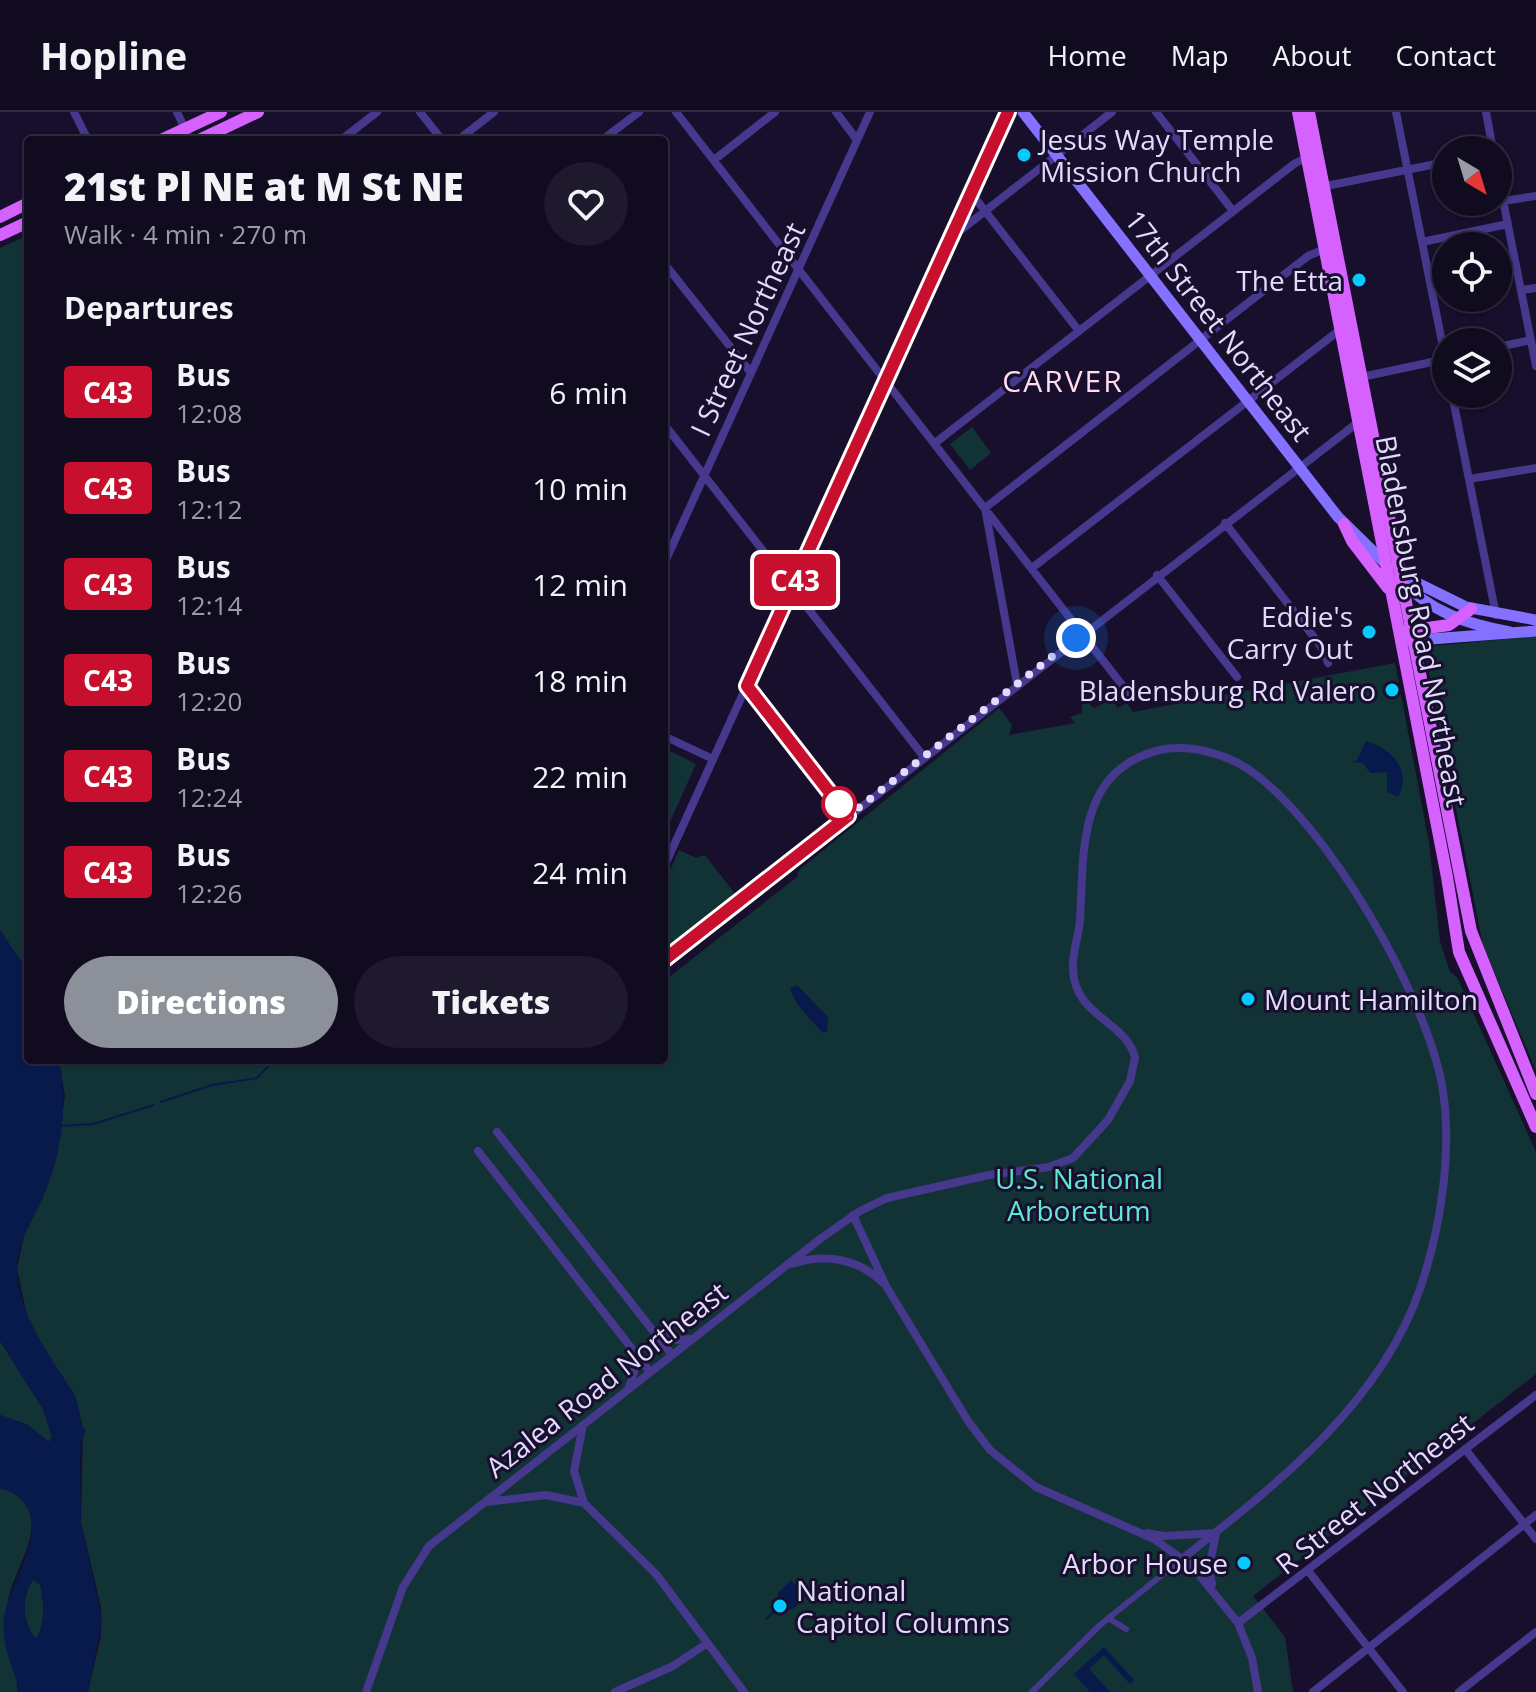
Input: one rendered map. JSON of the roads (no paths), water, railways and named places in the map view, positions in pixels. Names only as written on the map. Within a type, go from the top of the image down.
[{"type":"main road","points":[[188,134],[221,112]]},
{"type":"main road","points":[[207,136],[258,112]]},
{"type":"main road","name":"17th Street Northeast","points":[[1023,112],[1344,524],[1403,579]]},
{"type":"main road","name":"Bladensburg Road Northeast","points":[[1298,112],[1312,155]]},
{"type":"main road","name":"Bladensburg Road Northeast","points":[[1309,112],[1312,155],[1364,420],[1390,591],[1406,636],[1427,741],[1459,952],[1536,1127]]},
{"type":"main road","name":"Bladensburg Road Northeast","points":[[1318,187],[1325,249],[1346,328]]},
{"type":"main road","points":[[0,217],[24,207]]},
{"type":"main road","points":[[0,235],[24,224]]},
{"type":"main road","name":"Bladensburg Road Northeast","points":[[1364,420],[1403,579],[1406,636]]},
{"type":"main road","points":[[1344,524],[1352,541],[1390,591]]},
{"type":"main road","points":[[1403,579],[1471,609],[1536,620]]},
{"type":"main road","points":[[1403,579],[1431,607],[1458,620],[1510,632]]},
{"type":"main road","points":[[1406,636],[1458,620],[1471,609]]},
{"type":"main road","points":[[1406,636],[1536,631]]},
{"type":"main road","name":"Bladensburg Road Northeast","points":[[1433,775],[1475,947],[1536,1094]]},
{"type":"street","points":[[74,112],[86,136]]},
{"type":"street","points":[[177,112],[188,134]]},
{"type":"street","points":[[346,136],[377,112]]},
{"type":"street","points":[[420,112],[439,136]]},
{"type":"street","points":[[463,136],[494,112]]},
{"type":"street","points":[[607,136],[639,112]]},
{"type":"street","points":[[676,112],[1133,699]]},
{"type":"street","points":[[714,160],[775,112]]},
{"type":"street","points":[[836,112],[857,140]]},
{"type":"street","name":"I Street Northeast","points":[[668,555],[870,112]]},
{"type":"street","points":[[668,858],[1008,112]]},
{"type":"street","points":[[951,238],[1112,112]]},
{"type":"street","points":[[1156,112],[1233,211]]},
{"type":"street","points":[[1396,112],[1439,328]]},
{"type":"street","points":[[1486,112],[1490,136]]},
{"type":"street","points":[[935,443],[1233,211],[1312,155]]},
{"type":"street","points":[[1318,187],[1432,165]]},
{"type":"street","points":[[971,193],[1079,331]]},
{"type":"street","points":[[1512,200],[1536,196]]},
{"type":"street","points":[[1506,216],[1536,366]]},
{"type":"street","points":[[1422,242],[1508,224]]},
{"type":"street","points":[[985,508],[1308,256],[1325,249]]},
{"type":"street","points":[[668,268],[751,373]]},
{"type":"street","points":[[1521,290],[1536,288]]},
{"type":"street","points":[[1032,568],[1247,400],[1346,328]]},
{"type":"street","points":[[1512,344],[1531,340]]},
{"type":"street","points":[[1356,378],[1432,363]]},
{"type":"street","points":[[1455,408],[1496,615]]},
{"type":"street","points":[[668,957],[1298,465],[1364,420]]},
{"type":"street","points":[[668,429],[924,757]]},
{"type":"street","points":[[1469,479],[1536,468]]},
{"type":"street","points":[[985,508],[1017,684]]},
{"type":"street","points":[[1225,523],[1320,645],[1328,663]]},
{"type":"street","points":[[1157,575],[1237,677]]},
{"type":"street","points":[[747,686],[848,816]]},
{"type":"street","points":[[668,738],[713,759]]},
{"type":"street","name":"Azalea Road Northeast","points":[[366,1692],[406,1581],[425,1550],[853,1215],[895,1196],[989,1175],[1052,1166],[1073,1158],[1090,1144],[1125,1093],[1135,1058],[1129,1043],[1088,1007],[1074,979],[1082,853],[1092,809],[1120,773],[1146,756],[1166,749],[1190,749],[1243,766],[1264,782],[1340,870],[1404,985],[1438,1068],[1445,1116],[1444,1166],[1422,1283],[1411,1313],[1389,1351],[1312,1451],[1216,1533],[1108,1618],[1032,1692]]},
{"type":"street","points":[[497,1132],[672,1355]]},
{"type":"street","points":[[478,1151],[650,1372]]},
{"type":"street","points":[[853,1215],[886,1286],[968,1421],[994,1455],[1020,1477],[1058,1500],[1139,1532],[1183,1558],[1216,1592],[1238,1623],[1252,1658],[1258,1692]]},
{"type":"street","name":"Azalea Road Northeast","points":[[784,1268],[809,1260],[846,1260],[866,1268],[886,1286]]},
{"type":"street","points":[[652,1330],[673,1340],[694,1338]]},
{"type":"street","points":[[627,1390],[635,1369],[630,1346]]},
{"type":"street","name":"R Street Northeast","points":[[1238,1623],[1309,1572],[1536,1395]]},
{"type":"street","points":[[583,1424],[574,1471],[584,1503],[656,1574],[744,1692]]},
{"type":"street","points":[[1465,1449],[1536,1539]]},
{"type":"street","points":[[483,1502],[546,1495],[584,1503]]},
{"type":"street","points":[[1313,1692],[1536,1515]]},
{"type":"street","points":[[1139,1532],[1164,1536],[1216,1533],[1209,1568],[1216,1592]]},
{"type":"street","points":[[1309,1572],[1403,1692]]},
{"type":"street","points":[[1108,1618],[1126,1629]]},
{"type":"street","points":[[1459,1692],[1536,1632]]},
{"type":"street","points":[[615,1692],[673,1666],[706,1644]]},
{"type":"water","points":[[1366,741],[1384,749],[1401,769],[1403,778],[1398,797],[1387,792],[1387,772],[1370,773],[1363,763],[1352,762],[1357,760]]},
{"type":"water","points":[[0,930],[24,966],[24,1064],[60,1064],[62,1077],[63,1112],[59,1147],[43,1197],[23,1238],[17,1265],[18,1283],[28,1316],[44,1348],[73,1392],[86,1431],[81,1442],[81,1522],[102,1619],[88,1692],[17,1692],[18,1684],[4,1635],[7,1604],[26,1558],[32,1527],[29,1512],[21,1499],[12,1492],[0,1489],[0,1415],[28,1425],[49,1442],[52,1437],[43,1409],[0,1341]],"holes":[[[33,1580],[40,1584],[41,1626],[36,1639],[28,1626],[25,1610],[26,1594]]]},
{"type":"water","points":[[797,985],[828,1017],[827,1031],[823,1033],[795,1000],[790,988]]},
{"type":"water","points":[[791,1580],[806,1597],[793,1609],[788,1609],[778,1598],[778,1593]]},
{"type":"water","points":[[1104,1647],[1134,1680],[1130,1684],[1104,1655],[1089,1669],[1110,1692],[1090,1692],[1074,1674]]},
{"type":"waterway","points":[[161,1102],[212,1085],[257,1078],[270,1064]]},
{"type":"waterway","points":[[61,1126],[93,1124],[154,1105]]},
{"type":"waterway","points":[[766,1619],[783,1604]]},
{"type":"place","name":"Jesus Way Temple Mission Church","points":[[1024,155]]},
{"type":"place","name":"The Etta","points":[[1359,280]]},
{"type":"place","name":"Eddie's Carry Out","points":[[1369,632]]},
{"type":"place","name":"Bladensburg Rd Valero","points":[[1392,690]]},
{"type":"place","name":"Mount Hamilton","points":[[1248,999]]},
{"type":"place","name":"Arbor House","points":[[1244,1563]]},
{"type":"place","name":"National Capitol Columns","points":[[780,1606]]},
{"type":"district","name":"CARVER","points":[[1063,380]]},
{"type":"park label","name":"U.S. National Arboretum","points":[[1079,1194]]}]
